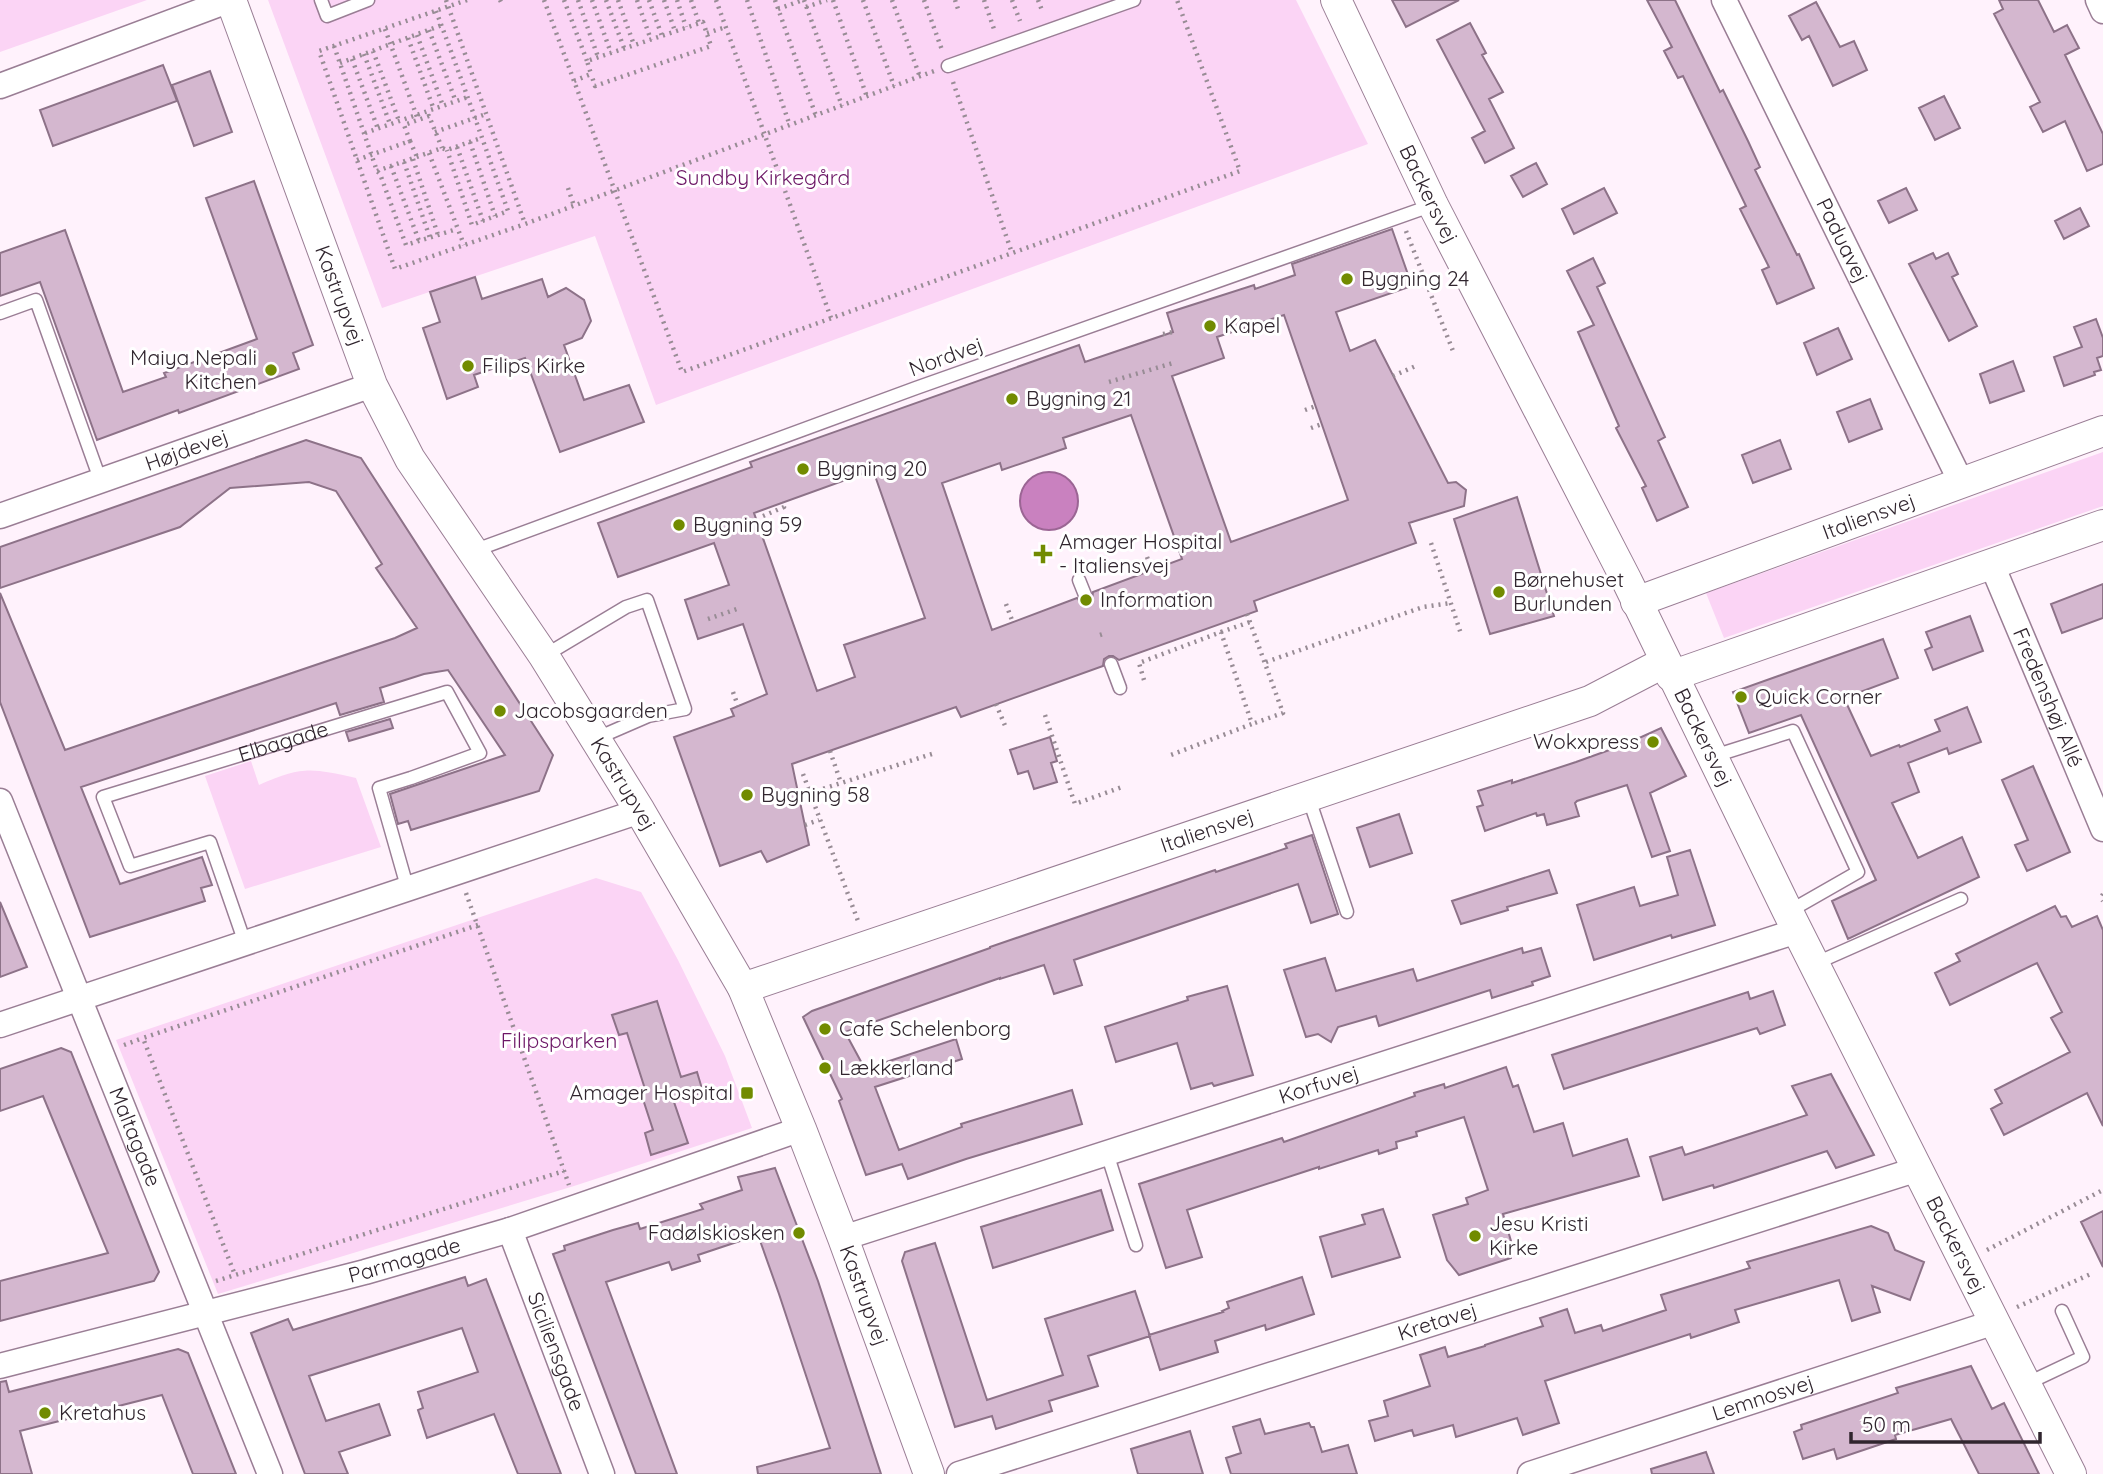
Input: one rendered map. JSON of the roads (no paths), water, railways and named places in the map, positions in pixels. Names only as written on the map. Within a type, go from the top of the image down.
[{"type":"street","points":[[0,86],[230,0]]},
{"type":"street","name":"Kastrupvej","points":[[230,0],[372,385],[410,459],[544,656],[640,811],[743,988],[843,1238],[929,1474]]},
{"type":"street","name":"Backersvej","points":[[1336,0],[1433,205],[1636,601],[1792,922],[2071,1474]]},
{"type":"street","name":"Paduavej","points":[[1724,0],[1961,482]]},
{"type":"street","points":[[2098,0],[2103,11]]},
{"type":"street","name":"Højdevej","points":[[0,516],[372,385]]},
{"type":"street","name":"Italiensvej","points":[[1636,601],[2103,430]]},
{"type":"street","name":"Italiensvej","points":[[743,988],[1590,701],[1668,669],[1992,565],[2103,525]]},
{"type":"street","name":"Fredenshøj Allé","points":[[1992,565],[2103,828]]},
{"type":"street","name":"Maltagade","points":[[0,801],[270,1474]]},
{"type":"street","points":[[0,1025],[640,811]]},
{"type":"street","name":"Korfuvej","points":[[843,1238],[1107,1153],[1792,922]]},
{"type":"street","name":"Parmagade","points":[[0,1366],[205,1315],[510,1230],[801,1129]]},
{"type":"street","name":"Kretavej","points":[[959,1474],[1917,1169]]},
{"type":"street","name":"Siciliensgade","points":[[510,1230],[602,1474]]},
{"type":"street","name":"Lemnosvej","points":[[1530,1474],[1994,1320]]},
{"type":"lane","points":[[321,0],[327,16],[368,0]]},
{"type":"lane","points":[[948,66],[1134,0]]},
{"type":"lane","name":"Nordvej","points":[[473,551],[916,388],[1433,205]]},
{"type":"lane","points":[[0,313],[36,300],[100,482]]},
{"type":"lane","points":[[1079,580],[1084,595]]},
{"type":"lane","points":[[544,656],[626,607],[647,600],[685,709],[648,716],[594,739]]},
{"type":"lane","points":[[1111,663],[1120,688]]},
{"type":"lane","name":"Elbagade","points":[[245,943],[210,842],[130,866],[103,797],[447,692],[480,753],[379,788],[408,890]]},
{"type":"lane","points":[[1711,757],[1793,732],[1858,872],[1792,922]]},
{"type":"lane","points":[[1308,796],[1347,912]]},
{"type":"lane","points":[[1814,964],[1961,899]]},
{"type":"lane","points":[[1107,1153],[1136,1245]]},
{"type":"lane","points":[[2026,1384],[2083,1357],[2062,1311]]},
{"type":"place","name":"Bygning 24","points":[[1347,279]]},
{"type":"place","name":"Kapel","points":[[1210,326]]},
{"type":"place","name":"Filips Kirke","points":[[468,366]]},
{"type":"place","name":"Maiya Nepali Kitchen","points":[[271,370]]},
{"type":"place","name":"Bygning 21","points":[[1012,399]]},
{"type":"place","name":"Bygning 20","points":[[803,469]]},
{"type":"place","name":"Bygning 59","points":[[679,525]]},
{"type":"place","name":"Amager Hospital - Italiensvej","points":[[1043,554]]},
{"type":"place","name":"Børnehuset Burlunden","points":[[1499,592]]},
{"type":"place","name":"Information","points":[[1086,600]]},
{"type":"place","name":"Quick Corner","points":[[1741,697]]},
{"type":"place","name":"Jacobsgaarden","points":[[500,711]]},
{"type":"place","name":"Wokxpress","points":[[1653,742]]},
{"type":"place","name":"Bygning 58","points":[[747,795]]},
{"type":"place","name":"Cafe Schelenborg","points":[[825,1029]]},
{"type":"place","name":"Lækkerland","points":[[825,1068]]},
{"type":"place","name":"Amager Hospital","points":[[747,1093]]},
{"type":"place","name":"Fadølskiosken","points":[[799,1233]]},
{"type":"place","name":"Jesu Kristi Kirke","points":[[1475,1236]]},
{"type":"place","name":"Kretahus","points":[[45,1413]]},
{"type":"park label","name":"Sundby Kirkegård","points":[[763,178]]},
{"type":"park label","name":"Filipsparken","points":[[559,1041]]}]
